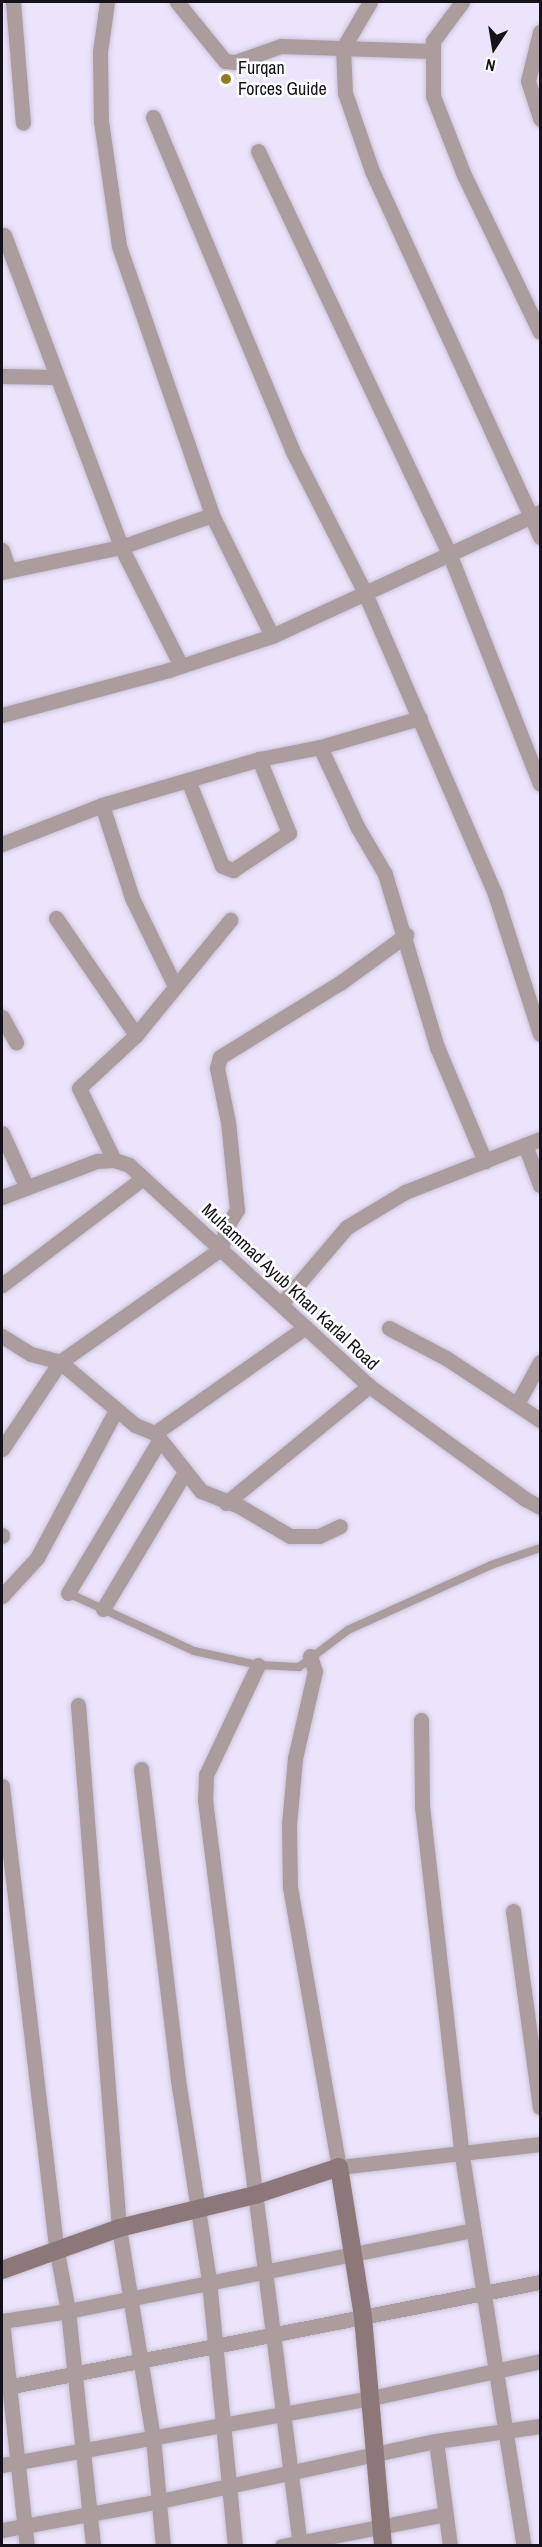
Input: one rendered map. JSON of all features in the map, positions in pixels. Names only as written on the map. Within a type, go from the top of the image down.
[{"type":"street","points":[[13,2],[23,123]]},
{"type":"street","points":[[107,2],[100,52],[101,121],[119,246],[212,515],[272,636]]},
{"type":"street","points":[[177,2],[225,61],[236,62],[281,46],[431,51]]},
{"type":"street","points":[[370,2],[343,48],[345,93],[372,171],[536,514],[540,537]]},
{"type":"street","points":[[462,2],[433,41],[431,51],[433,96],[464,175],[540,332]]},
{"type":"street","points":[[540,32],[528,81],[540,119]]},
{"type":"street","points":[[153,117],[292,450],[364,591],[495,894],[540,1034]]},
{"type":"street","points":[[258,152],[449,553],[540,784]]},
{"type":"street","points":[[4,235],[121,547],[181,666]]},
{"type":"street","points":[[2,376],[57,377]]},
{"type":"street","points":[[2,715],[181,666],[272,636],[364,591],[536,514]]},
{"type":"street","points":[[2,550],[5,571],[121,547],[212,515]]},
{"type":"street","points":[[2,844],[102,805],[259,759],[320,747],[420,718]]},
{"type":"street","points":[[320,747],[358,828],[385,874],[406,934],[438,1047],[485,1161]]},
{"type":"street","points":[[188,780],[222,866],[233,870],[289,833],[259,759]]},
{"type":"street","points":[[102,805],[132,898],[174,984]]},
{"type":"street","points":[[56,918],[136,1035]]},
{"type":"street","points":[[2,1197],[97,1161],[114,1160],[79,1088],[136,1035],[174,984],[230,920]]},
{"type":"street","points":[[2,1449],[60,1362],[221,1249],[226,1228],[237,1210],[228,1122],[217,1068],[220,1057],[340,983],[406,934]]},
{"type":"street","points":[[2,1017],[16,1042]]},
{"type":"street","points":[[2,1133],[27,1188]]},
{"type":"street","points":[[282,1303],[347,1227],[405,1192],[540,1139]]},
{"type":"street","points":[[525,1145],[540,1185]]},
{"type":"street","name":"Muhammad Ayub Khan Karlal Road","points":[[114,1160],[129,1166],[143,1178],[282,1303],[369,1386],[540,1507]]},
{"type":"street","points":[[2,1285],[143,1178]]},
{"type":"street","points":[[68,1593],[157,1436],[306,1327]]},
{"type":"street","points":[[389,1328],[446,1358],[540,1420]]},
{"type":"street","points":[[2,1336],[31,1354],[60,1362],[116,1410],[157,1436],[201,1491],[226,1503],[239,1506],[290,1536],[319,1536],[340,1526]]},
{"type":"street","points":[[517,1404],[540,1362]]},
{"type":"street","points":[[226,1503],[369,1386]]},
{"type":"street","points":[[2,1596],[37,1558],[116,1410]]},
{"type":"street","points":[[103,1609],[185,1472]]},
{"type":"street","points":[[310,1656],[315,1671],[295,1758],[289,1825],[290,1887],[363,2317],[383,2546]]},
{"type":"street","points":[[258,1665],[206,1775],[205,1800],[258,2194],[300,2544]]},
{"type":"street","points":[[78,1705],[119,2229],[153,2437],[163,2546]]},
{"type":"street","points":[[421,1720],[422,1806],[461,2150],[472,2230],[498,2370],[524,2546]]},
{"type":"street","points":[[141,1769],[197,2210],[209,2281],[235,2546]]},
{"type":"street","points":[[2,1785],[57,2252],[68,2311],[93,2546]]},
{"type":"street","points":[[513,1911],[540,2107]]},
{"type":"street","points":[[2,2270],[119,2229],[258,2194],[339,2167],[461,2150],[540,2144]]},
{"type":"street","points":[[27,2546],[18,2462],[5,2388],[2,2321],[68,2311],[267,2269],[472,2230]]},
{"type":"street","points":[[5,2388],[141,2359],[214,2349],[540,2282]]},
{"type":"street","points":[[2,2465],[222,2423],[371,2398],[540,2361]]},
{"type":"street","points":[[2,2530],[160,2501],[436,2441],[540,2426]]},
{"type":"street","points":[[436,2441],[450,2546]]},
{"type":"street","points":[[282,2546],[300,2544],[381,2524],[445,2514]]},
{"type":"lane","points":[[68,1593],[194,1651],[258,1665],[299,1667],[310,1656],[348,1630],[490,1565],[540,1548]]},
{"type":"place","name":"Furqan Forces Guide","points":[[226,79]]}]
